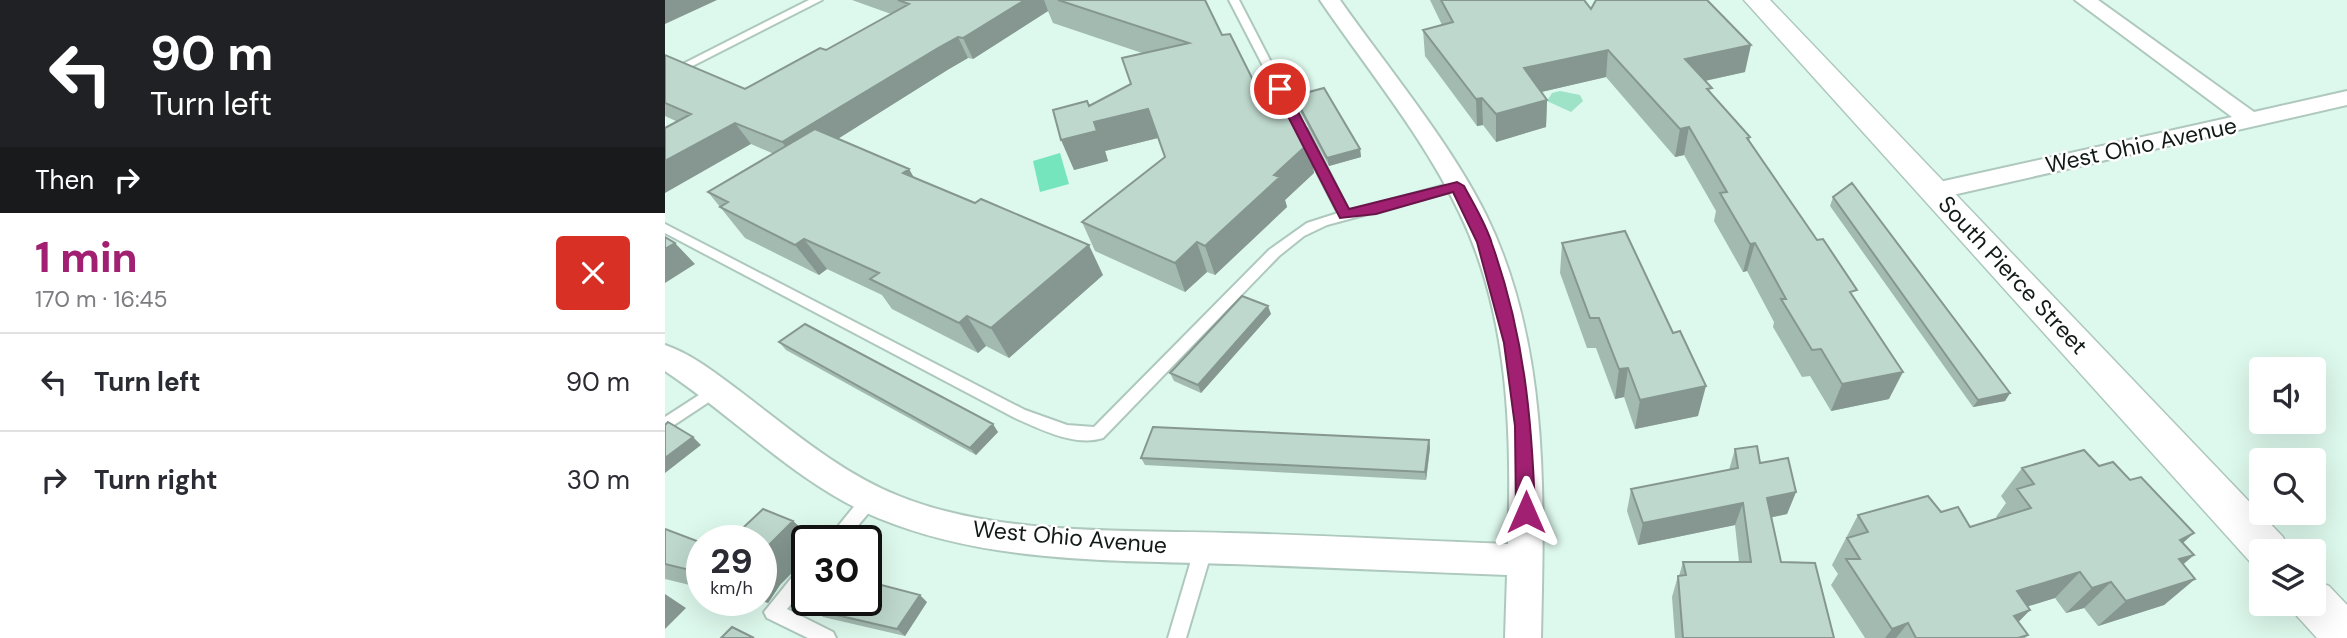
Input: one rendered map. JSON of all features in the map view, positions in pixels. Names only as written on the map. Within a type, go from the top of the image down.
[{"type":"street","points":[[1330,0],[1457,186],[1480,231],[1494,271],[1517,372],[1524,446],[1523,638]]},
{"type":"street","name":"South Pierce Street","points":[[1756,0],[2257,539]]},
{"type":"street","points":[[2085,0],[2252,121]]},
{"type":"street","name":"West Ohio Avenue","points":[[1935,191],[2347,98]]},
{"type":"street","name":"West Ohio Avenue","points":[[665,356],[716,390],[789,447],[871,498],[920,518],[974,530],[1083,541],[1525,560]]},
{"type":"street","points":[[2326,615],[2347,637]]},
{"type":"lane","points":[[665,77],[817,0]]},
{"type":"lane","points":[[1234,0],[1290,109]]},
{"type":"lane","points":[[1297,121],[1345,214]]},
{"type":"lane","points":[[665,229],[1020,414],[1059,430],[1089,434],[1098,433],[1289,239],[1322,220],[1376,209],[1457,186]]},
{"type":"lane","points":[[665,425],[716,390]]},
{"type":"lane","points":[[848,525],[871,498]]},
{"type":"lane","points":[[1177,638],[1204,547]]},
{"type":"lane","points":[[791,591],[773,612],[827,638]]},
{"type":"shaded area","points":[[1560,91],[1580,95],[1583,101],[1571,112],[1547,101],[1552,93]]},
{"type":"shaded area","points":[[1060,153],[1069,184],[1040,192],[1033,161]]},
{"type":"building","points":[[898,0],[1025,0],[963,38],[958,37],[938,48],[782,142],[735,123],[665,161],[665,128],[691,114],[665,103],[665,55],[745,89],[820,48],[826,50],[909,4]]},
{"type":"building","points":[[1058,0],[1205,0],[1222,35],[1230,34],[1255,84],[1275,79],[1309,143],[1274,175],[1280,177],[1205,246],[1197,242],[1175,263],[1082,222],[1165,157],[1148,109],[1094,122],[1097,131],[1061,140],[1053,110],[1087,101],[1089,106],[1131,84],[1122,58],[1189,43]]},
{"type":"building","points":[[1441,0],[1584,0],[1591,9],[1596,0],[1707,0],[1751,45],[1685,59],[1712,88],[1707,89],[1750,137],[1747,138],[1817,240],[1823,239],[1857,290],[1850,292],[1903,372],[1842,384],[1821,349],[1812,350],[1781,299],[1786,299],[1755,243],[1750,244],[1720,193],[1727,192],[1689,127],[1680,129],[1608,50],[1524,68],[1547,100],[1496,114],[1482,98],[1476,99],[1423,30],[1453,22]]},
{"type":"building","points":[[1324,88],[1360,149],[1327,158],[1294,96]]},
{"type":"building","points":[[815,129],[909,169],[903,173],[975,203],[981,199],[1089,245],[991,328],[967,316],[959,323],[870,279],[879,273],[804,239],[795,245],[720,207],[728,202],[708,192]]},
{"type":"building","points":[[1852,183],[2010,393],[1978,400],[1833,197]]},
{"type":"building","points":[[1625,231],[1673,333],[1680,331],[1706,386],[1640,400],[1628,368],[1619,369],[1599,318],[1590,318],[1562,243]]},
{"type":"building","points":[[665,237],[675,243],[665,249]]},
{"type":"building","points":[[1242,296],[1268,306],[1198,385],[1170,373]]},
{"type":"building","points":[[805,324],[993,424],[970,448],[779,342]]},
{"type":"building","points":[[668,422],[693,437],[665,458],[665,425]]},
{"type":"building","points":[[1153,427],[1429,440],[1425,472],[1141,458]]},
{"type":"building","points":[[1757,446],[1760,463],[1788,458],[1796,492],[1767,498],[1781,562],[1815,563],[1834,638],[1683,638],[1678,576],[1686,575],[1683,562],[1751,562],[1743,503],[1643,523],[1631,489],[1738,468],[1735,449]]},
{"type":"building","points":[[2084,450],[2099,466],[2113,462],[2130,480],[2141,477],[2194,533],[2180,540],[2194,555],[2179,559],[2195,579],[2126,601],[2111,582],[2092,588],[2080,572],[2017,591],[2030,610],[2014,616],[2028,635],[2018,638],[1916,638],[1908,623],[1892,629],[1846,559],[1860,559],[1847,538],[1868,532],[1858,515],[1928,496],[1941,512],[1958,507],[1970,527],[2031,508],[2017,489],[2034,484],[2022,468]]},
{"type":"building","points":[[763,509],[793,521],[777,537],[777,525],[746,525]]},
{"type":"building","points":[[665,529],[686,537],[686,569],[665,564]]},
{"type":"building","points":[[882,585],[920,595],[897,629],[841,616],[882,616]]},
{"type":"building","points":[[732,627],[754,638],[721,638]]},
{"type":"route","points":[[1280,89],[1345,214],[1376,209],[1457,186],[1485,242],[1512,343],[1524,426],[1526,512]]}]
